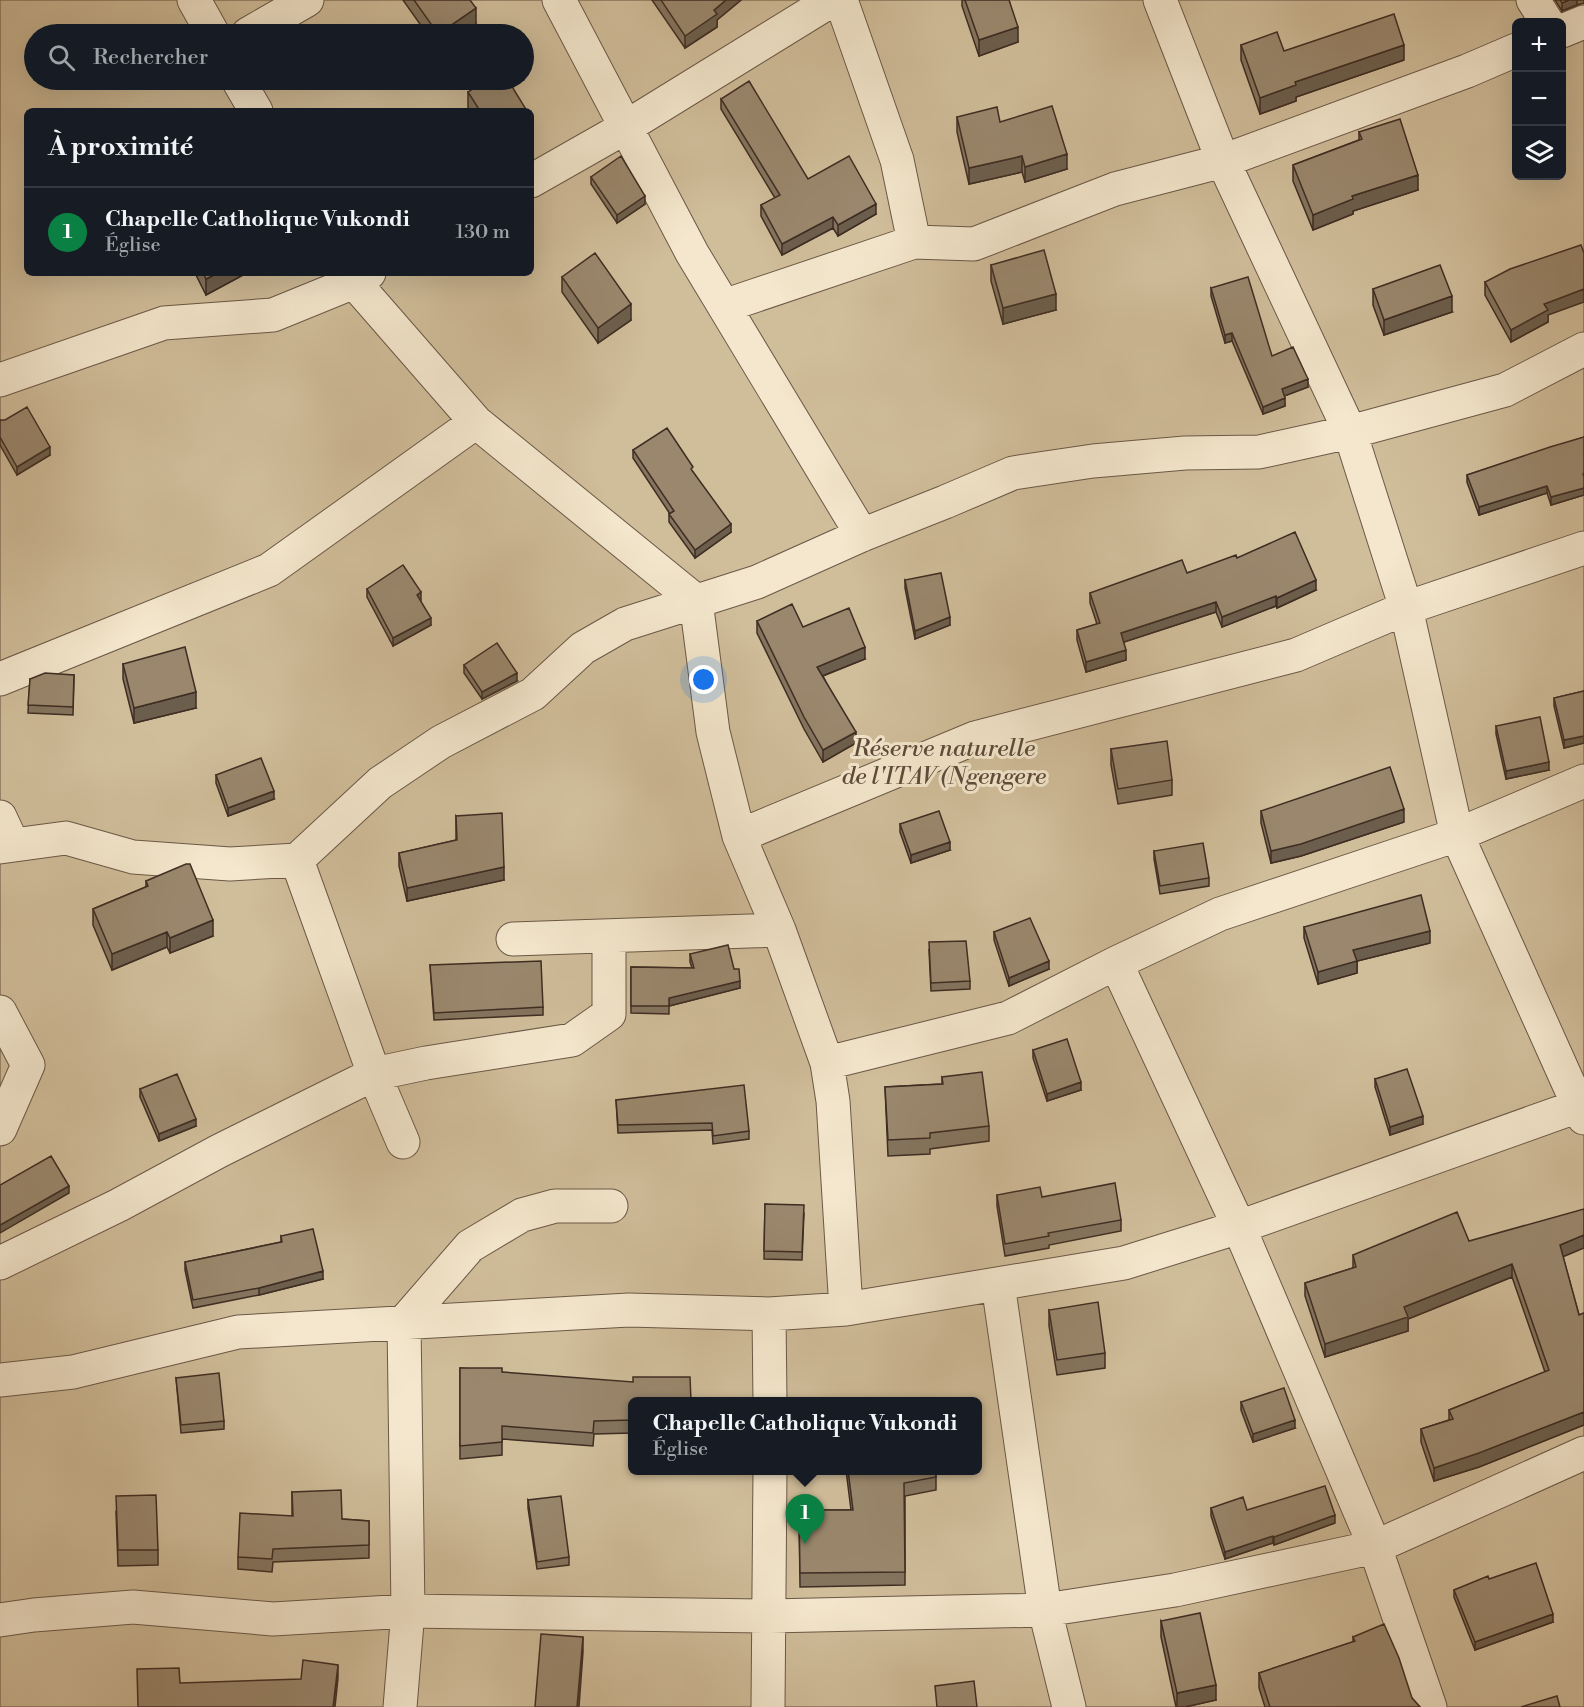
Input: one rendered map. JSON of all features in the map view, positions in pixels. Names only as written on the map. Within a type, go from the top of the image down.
[{"type":"street","points":[[194,0],[207,24]]},
{"type":"street","points":[[265,24],[307,0]]},
{"type":"street","points":[[559,0],[692,253],[862,535]]},
{"type":"street","points":[[534,179],[626,127],[832,0]]},
{"type":"street","points":[[841,0],[897,160],[914,242]]},
{"type":"street","points":[[0,1380],[73,1372],[238,1332],[629,1310],[770,1314],[846,1309],[1124,1263],[1239,1227],[1582,1109],[1457,835],[1406,608],[1350,432],[1223,161],[1160,0]]},
{"type":"street","points":[[1533,0],[1544,18]]},
{"type":"street","points":[[1566,29],[1584,22]]},
{"type":"street","points":[[724,306],[914,242],[974,244],[1115,189],[1223,161],[1467,71],[1512,52]]},
{"type":"street","points":[[244,90],[254,108]]},
{"type":"street","points":[[0,380],[164,323],[273,315],[358,276],[476,422],[696,601],[713,732],[739,836],[779,930],[827,1063],[833,1101],[846,1309]]},
{"type":"street","points":[[4,836],[66,838],[133,857],[230,864],[297,860],[380,783],[441,742],[533,694],[583,648],[625,624],[756,582],[862,535],[1013,473],[1093,461],[1185,453],[1259,452],[1350,432],[1506,390],[1584,349]]},
{"type":"street","points":[[0,679],[269,570],[476,422]]},
{"type":"street","points":[[739,836],[975,738],[1296,655],[1406,608],[1584,548]]},
{"type":"street","points":[[827,1063],[1008,1018],[1116,963],[1220,914],[1457,835],[1584,781]]},
{"type":"street","points":[[297,860],[374,1074],[402,1142]]},
{"type":"street","points":[[513,939],[779,930]]},
{"type":"street","points":[[0,1263],[119,1205],[219,1151],[374,1074],[572,1040],[609,1014],[609,937]]},
{"type":"street","points":[[1116,963],[1239,1227],[1375,1547],[1430,1707]]},
{"type":"street","points":[[0,1012],[28,1065],[0,1129]]},
{"type":"street","points":[[400,1707],[408,1611],[404,1322],[470,1246],[522,1215],[555,1206],[611,1206]]},
{"type":"street","points":[[998,1284],[1045,1610],[1069,1707]]},
{"type":"street","points":[[770,1314],[770,1397]]},
{"type":"street","points":[[0,1620],[133,1607],[273,1619],[408,1611],[770,1616],[1045,1610],[1175,1590],[1375,1547],[1584,1453]]},
{"type":"street","points":[[768,1707],[770,1475]]},
{"type":"green space","name":"Réserve naturelle de l'ITAV (Ngengere","points":[[0,0],[1584,0],[1584,1707],[0,1707]]},
{"type":"building","points":[[414,0],[470,0],[476,8],[453,24],[431,24]]},
{"type":"building","points":[[661,0],[726,0],[714,10],[717,14],[685,36]]},
{"type":"building","points":[[965,0],[1009,0],[1018,27],[979,40]]},
{"type":"building","points":[[1394,14],[1404,45],[1295,82],[1296,85],[1260,98],[1241,45],[1277,32],[1284,51]]},
{"type":"building","points":[[749,81],[808,179],[849,156],[876,204],[838,225],[833,217],[782,244],[761,205],[780,195],[721,99]]},
{"type":"building","points":[[471,90],[514,90],[525,108],[478,108],[468,92]]},
{"type":"building","points":[[1052,106],[1067,154],[1025,167],[1022,156],[969,168],[957,117],[997,107],[1000,122]]},
{"type":"building","points":[[1400,119],[1418,175],[1352,196],[1353,199],[1313,215],[1293,165],[1362,139],[1359,132]]},
{"type":"building","points":[[621,156],[645,196],[617,215],[591,177]]},
{"type":"building","points":[[1581,245],[1584,253],[1584,289],[1544,304],[1548,310],[1511,330],[1485,282],[1510,269]]},
{"type":"building","points":[[1044,250],[1056,294],[1003,308],[991,265]]},
{"type":"building","points":[[595,253],[631,304],[598,328],[562,277]]},
{"type":"building","points":[[1440,265],[1452,296],[1384,320],[1373,289]]},
{"type":"building","points":[[1248,277],[1272,356],[1293,347],[1308,379],[1282,389],[1285,398],[1263,407],[1232,333],[1225,335],[1211,288]]},
{"type":"building","points":[[27,407],[50,447],[17,467],[0,437],[0,420],[5,420]]},
{"type":"building","points":[[667,428],[693,467],[691,469],[731,524],[695,550],[669,514],[674,511],[633,450]]},
{"type":"building","points":[[1584,437],[1584,488],[1551,497],[1547,486],[1479,507],[1467,475]]},
{"type":"building","points":[[1295,532],[1316,580],[1277,598],[1276,596],[1222,617],[1216,602],[1121,633],[1126,650],[1086,662],[1077,630],[1100,623],[1090,593],[1182,560],[1187,573],[1236,555],[1237,558]]},
{"type":"building","points":[[403,565],[421,592],[417,595],[431,618],[393,638],[367,589]]},
{"type":"building","points":[[941,573],[950,617],[915,631],[905,580]]},
{"type":"building","points":[[792,604],[803,627],[849,608],[865,647],[817,667],[856,732],[823,750],[804,717],[757,621]]},
{"type":"building","points":[[497,643],[517,673],[482,692],[464,665]]},
{"type":"building","points":[[185,647],[196,692],[134,708],[123,664]]},
{"type":"building","points":[[45,673],[74,675],[73,707],[28,705],[30,679]]},
{"type":"building","points":[[1584,691],[1584,736],[1564,740],[1554,698]]},
{"type":"building","points":[[1540,717],[1549,762],[1506,771],[1496,726]]},
{"type":"building","points":[[1167,741],[1172,780],[1118,789],[1111,749]]},
{"type":"building","points":[[261,758],[274,791],[228,808],[216,775]]},
{"type":"building","points":[[1390,767],[1404,809],[1301,844],[1271,851],[1261,811]]},
{"type":"building","points":[[939,811],[950,842],[911,855],[900,824]]},
{"type":"building","points":[[502,813],[504,867],[407,888],[399,853],[457,840],[456,816]]},
{"type":"building","points":[[1203,843],[1209,878],[1160,886],[1154,851]]},
{"type":"building","points":[[190,864],[213,920],[170,938],[167,932],[112,954],[93,909],[148,886],[146,881]]},
{"type":"building","points":[[1421,895],[1430,931],[1353,950],[1357,961],[1318,972],[1304,927]]},
{"type":"building","points":[[1030,918],[1049,961],[1009,978],[994,932]]},
{"type":"building","points":[[966,941],[970,981],[931,983],[929,942]]},
{"type":"building","points":[[728,945],[734,969],[739,969],[740,981],[669,998],[669,1006],[631,1006],[631,967],[694,968],[690,954]]},
{"type":"building","points":[[541,961],[543,1007],[434,1013],[430,965]]},
{"type":"building","points":[[1067,1039],[1081,1082],[1047,1094],[1033,1050]]},
{"type":"building","points":[[1407,1069],[1423,1116],[1390,1127],[1375,1079]]},
{"type":"building","points":[[982,1072],[989,1126],[930,1133],[930,1138],[888,1140],[885,1087],[943,1084],[942,1077]]},
{"type":"building","points":[[177,1074],[196,1119],[159,1134],[140,1089]]},
{"type":"building","points":[[744,1085],[749,1131],[713,1136],[712,1123],[618,1125],[616,1100]]},
{"type":"building","points":[[51,1156],[69,1186],[0,1225],[0,1185]]},
{"type":"building","points":[[1115,1183],[1121,1220],[1048,1233],[1049,1236],[1005,1244],[997,1195],[1040,1187],[1042,1197]]},
{"type":"building","points":[[765,1204],[804,1205],[802,1252],[764,1251]]},
{"type":"building","points":[[1584,1209],[1584,1235],[1560,1245],[1579,1315],[1584,1313],[1584,1412],[1434,1468],[1421,1429],[1453,1419],[1449,1410],[1549,1370],[1512,1264],[1404,1307],[1408,1317],[1325,1344],[1305,1283],[1356,1267],[1353,1255],[1457,1212],[1469,1241]]},
{"type":"building","points":[[313,1229],[323,1271],[259,1288],[193,1300],[185,1262],[282,1242],[281,1236]]},
{"type":"building","points":[[1098,1302],[1105,1353],[1057,1360],[1049,1310]]},
{"type":"building","points":[[460,1368],[502,1368],[502,1372],[633,1382],[633,1377],[690,1377],[691,1397],[628,1397],[628,1420],[594,1421],[593,1433],[502,1426],[502,1442],[460,1446]]},
{"type":"building","points":[[219,1373],[224,1421],[181,1425],[176,1378]]},
{"type":"building","points":[[1284,1388],[1295,1420],[1253,1434],[1241,1402]]},
{"type":"building","points":[[849,1475],[936,1475],[936,1477],[904,1483],[905,1572],[800,1573],[799,1510],[853,1510]]},
{"type":"building","points":[[1325,1486],[1335,1515],[1225,1552],[1211,1508],[1243,1497],[1247,1510]]},
{"type":"building","points":[[341,1490],[342,1519],[369,1521],[369,1545],[273,1549],[272,1559],[238,1557],[240,1513],[293,1516],[292,1492]]},
{"type":"building","points":[[156,1495],[158,1550],[118,1550],[116,1496]]},
{"type":"building","points":[[561,1496],[569,1557],[537,1562],[528,1500]]},
{"type":"building","points":[[1536,1563],[1553,1614],[1475,1642],[1454,1590],[1488,1576],[1489,1579]]},
{"type":"building","points":[[1200,1613],[1216,1685],[1177,1693],[1161,1621]]},
{"type":"building","points":[[1384,1624],[1399,1658],[1412,1698],[1420,1707],[1270,1707],[1259,1673],[1355,1641],[1353,1637]]},
{"type":"building","points":[[541,1634],[583,1637],[577,1707],[535,1707]]},
{"type":"building","points":[[303,1660],[338,1665],[333,1707],[138,1707],[137,1669],[179,1668],[180,1683],[301,1679]]},
{"type":"building","points":[[974,1681],[977,1707],[937,1707],[935,1686]]},
{"type":"building","points":[[1557,1696],[1560,1707],[1521,1707]]},
{"type":"place","name":"Chapelle Catholique Vukondi","points":[[805,1544]]}]
